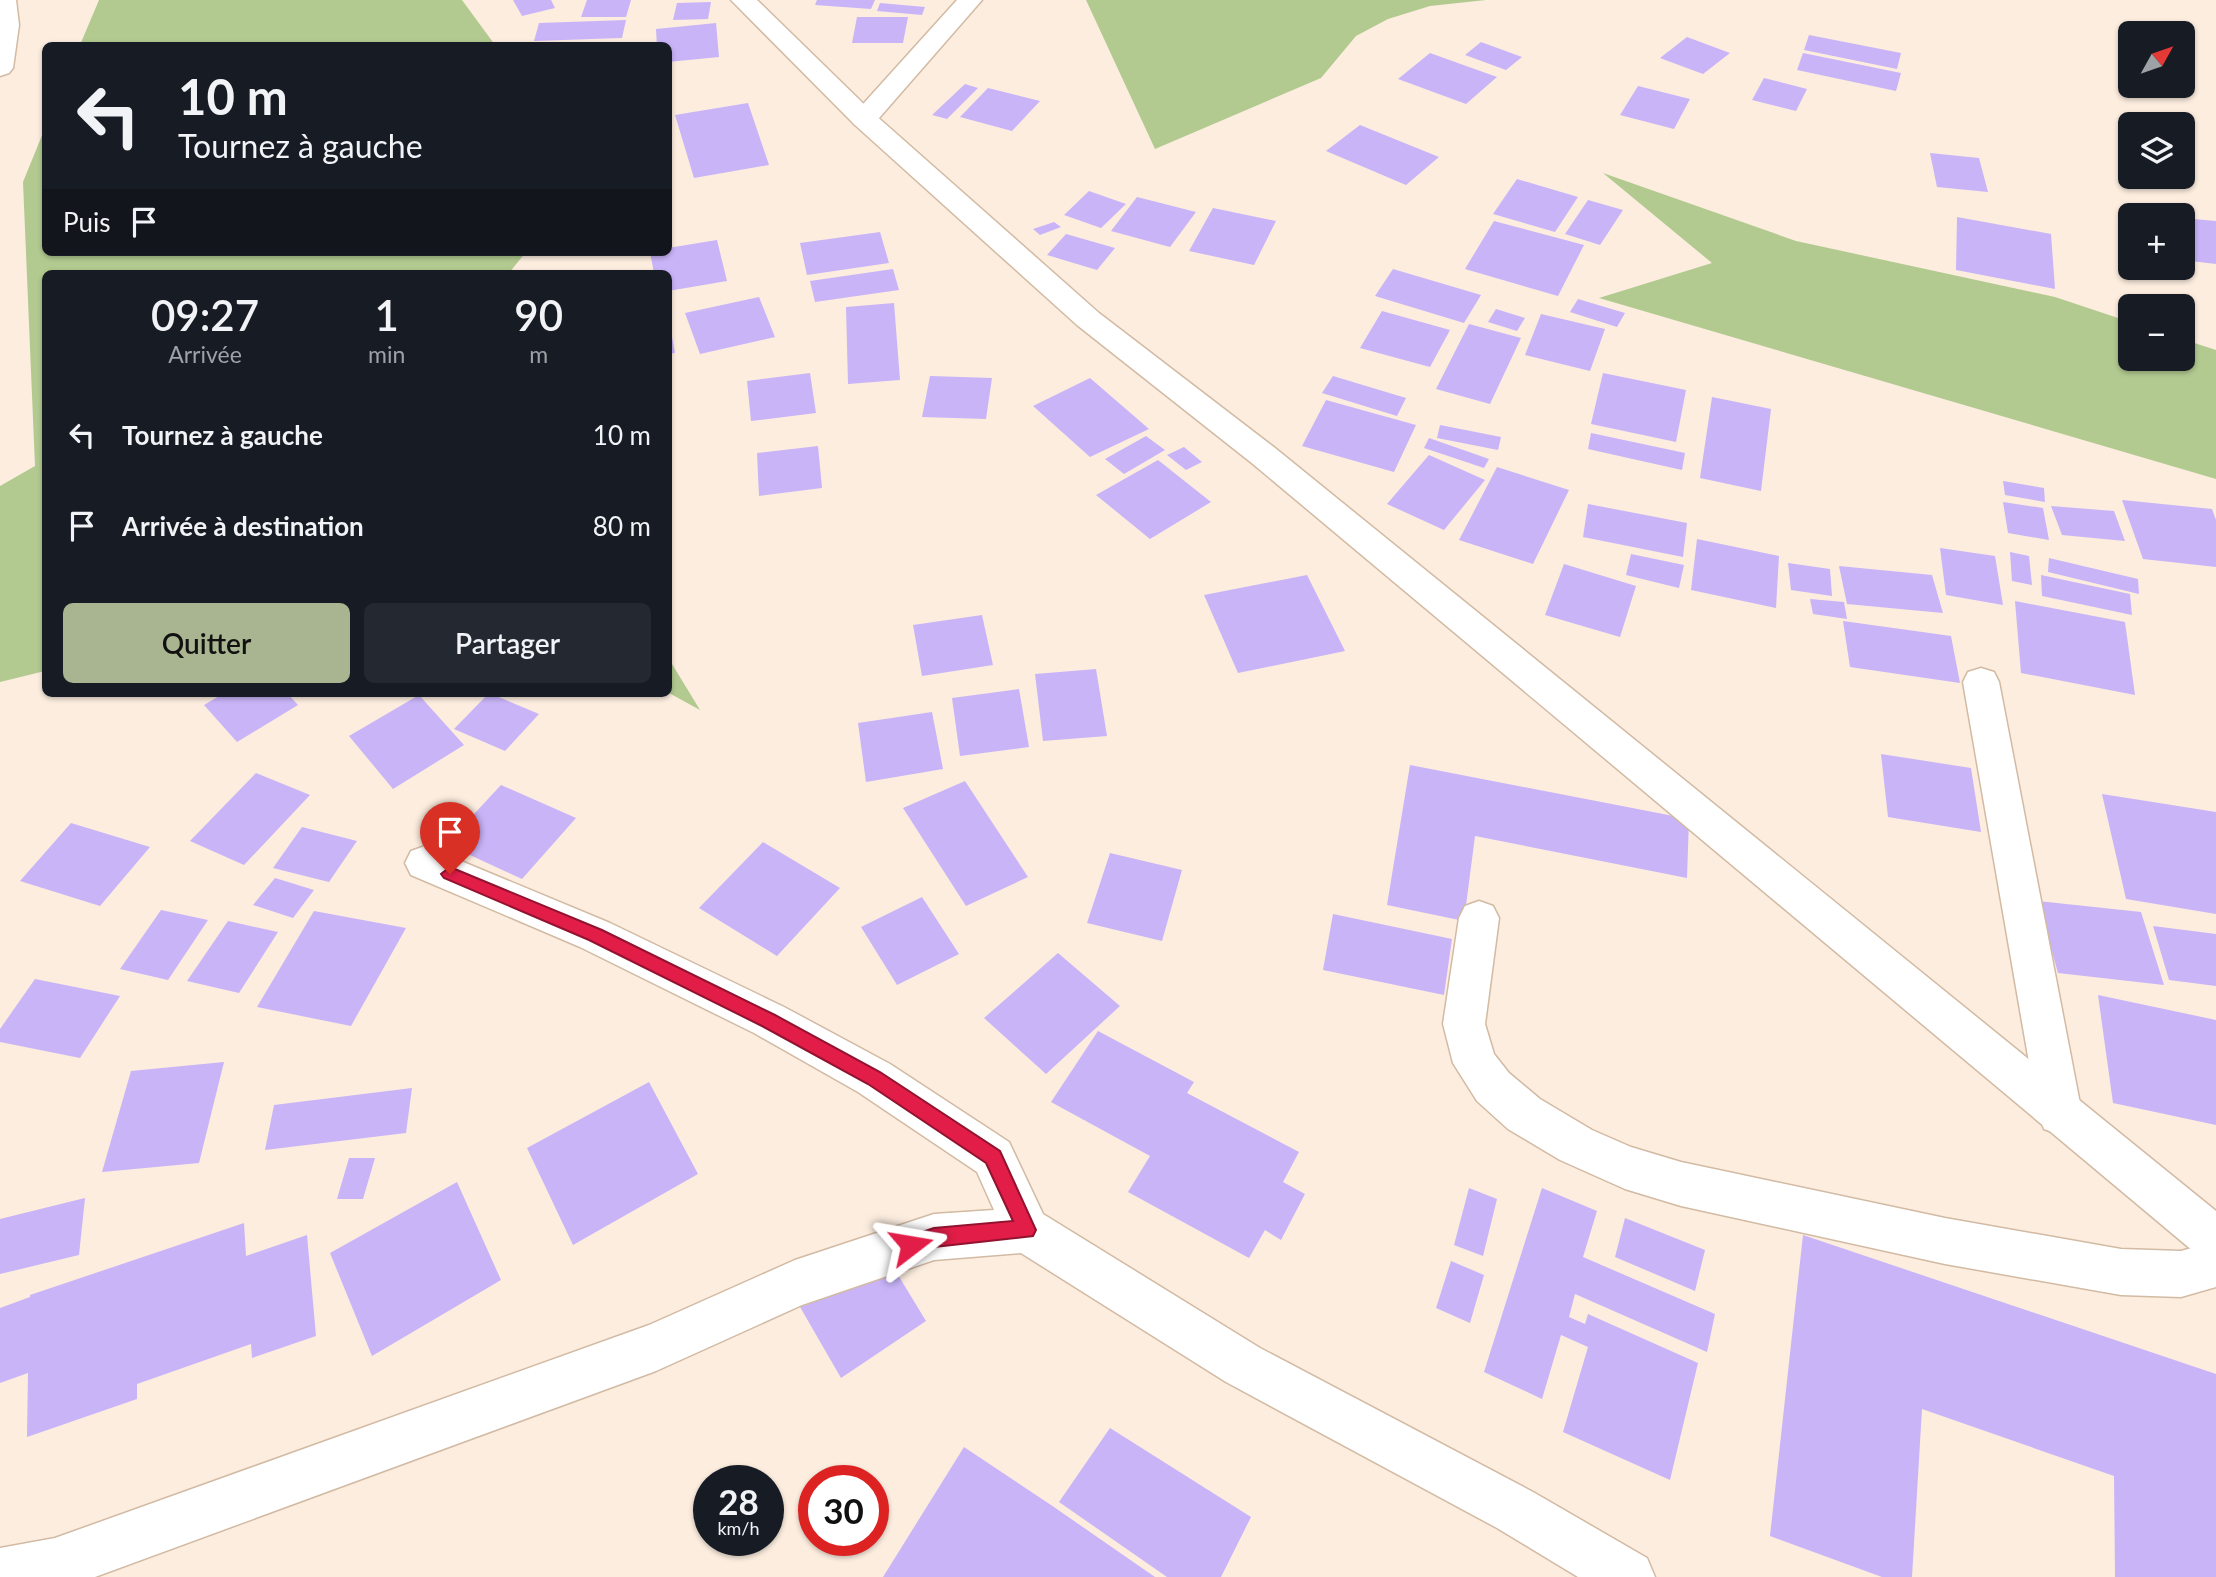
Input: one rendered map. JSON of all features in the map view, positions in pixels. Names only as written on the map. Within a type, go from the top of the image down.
[{"type":"street","points":[[0,68],[8,25],[4,0]]},
{"type":"street","points":[[743,0],[864,119],[1088,319],[1264,456],[1446,604],[2060,1114],[2216,1240]]},
{"type":"street","points":[[864,119],[971,0]]},
{"type":"street","points":[[1981,681],[2060,1114]]},
{"type":"street","points":[[425,863],[596,935],[769,1020],[874,1078],[993,1157],[1026,1230],[1243,1365],[1515,1510],[1628,1577]]},
{"type":"street","points":[[1479,918],[1464,1024],[1475,1063],[1493,1087],[1524,1114],[1576,1145],[1625,1167],[1681,1184],[1945,1241],[2121,1272],[2181,1274],[2216,1264]]},
{"type":"street","points":[[0,1576],[55,1565],[656,1347],[795,1284],[833,1271],[934,1237],[1026,1230]]},
{"type":"green space","points":[[99,0],[462,0],[493,42],[81,42]]},
{"type":"green space","points":[[1086,0],[1486,0],[1430,6],[1388,19],[1356,36],[1321,78],[1155,149]]},
{"type":"green space","points":[[42,135],[42,256],[523,256],[511,270],[42,270],[42,672],[0,682],[0,486],[35,466],[23,182]]},
{"type":"green space","points":[[1603,173],[1796,241],[2055,297],[2118,318],[2118,371],[2195,371],[2195,343],[2216,350],[2216,479],[1599,298],[1712,263]]},
{"type":"green space","points":[[672,664],[700,710],[672,695]]},
{"type":"building","points":[[513,0],[551,0],[555,8],[522,16]]},
{"type":"building","points":[[587,0],[631,0],[626,17],[581,17]]},
{"type":"building","points":[[817,0],[875,0],[871,9],[815,5]]},
{"type":"building","points":[[711,2],[708,19],[673,20],[677,3]]},
{"type":"building","points":[[880,3],[925,7],[922,15],[877,11]]},
{"type":"building","points":[[857,17],[908,17],[903,43],[852,43]]},
{"type":"building","points":[[626,20],[622,38],[534,41],[539,23]]},
{"type":"building","points":[[716,23],[719,57],[672,62],[672,42],[657,42],[656,29]]},
{"type":"building","points":[[1809,35],[1901,53],[1897,69],[1804,50]]},
{"type":"building","points":[[1687,37],[1730,53],[1703,74],[1660,58]]},
{"type":"building","points":[[1481,42],[1522,57],[1506,70],[1465,55]]},
{"type":"building","points":[[1430,53],[1497,77],[1466,104],[1398,79]]},
{"type":"building","points":[[1803,53],[1901,73],[1896,91],[1797,70]]},
{"type":"building","points":[[1764,78],[1807,89],[1796,111],[1752,100]]},
{"type":"building","points":[[965,84],[978,88],[947,119],[932,115]]},
{"type":"building","points":[[1638,86],[1690,99],[1674,129],[1620,115]]},
{"type":"building","points":[[988,88],[1040,101],[1012,131],[960,117]]},
{"type":"building","points":[[748,103],[769,165],[694,178],[675,115]]},
{"type":"building","points":[[1360,125],[1439,157],[1406,185],[1326,151]]},
{"type":"building","points":[[1930,153],[1979,158],[1988,192],[1937,187]]},
{"type":"building","points":[[1517,179],[1578,197],[1555,232],[1493,214]]},
{"type":"building","points":[[1089,191],[1126,204],[1101,228],[1064,215]]},
{"type":"building","points":[[1137,197],[1196,212],[1170,247],[1111,231]]},
{"type":"building","points":[[1588,200],[1623,210],[1600,245],[1565,234]]},
{"type":"building","points":[[1213,208],[1276,221],[1254,265],[1189,251]]},
{"type":"building","points":[[1957,217],[2051,234],[2055,289],[1956,270]]},
{"type":"building","points":[[2195,219],[2216,221],[2216,264],[2195,262]]},
{"type":"building","points":[[1494,221],[1584,245],[1558,296],[1465,269]]},
{"type":"building","points":[[1054,222],[1061,227],[1040,235],[1033,229]]},
{"type":"building","points":[[880,232],[889,263],[807,275],[800,243]]},
{"type":"building","points":[[1066,234],[1115,248],[1097,270],[1047,255]]},
{"type":"building","points":[[717,240],[727,281],[672,290],[672,270],[653,270],[651,256],[672,256],[672,247]]},
{"type":"building","points":[[893,269],[899,290],[815,302],[810,281]]},
{"type":"building","points":[[1393,269],[1481,295],[1464,323],[1375,296]]},
{"type":"building","points":[[759,297],[775,337],[700,354],[685,313]]},
{"type":"building","points":[[1578,299],[1625,313],[1617,327],[1570,312]]},
{"type":"building","points":[[894,303],[900,380],[848,384],[846,307]]},
{"type":"building","points":[[1496,309],[1525,318],[1517,331],[1488,322]]},
{"type":"building","points":[[1382,311],[1450,330],[1430,367],[1360,348]]},
{"type":"building","points":[[1541,314],[1605,329],[1590,371],[1525,355]]},
{"type":"building","points":[[1469,324],[1521,338],[1490,404],[1436,389]]},
{"type":"building","points":[[810,373],[816,413],[751,421],[747,381]]},
{"type":"building","points":[[1603,373],[1686,390],[1676,442],[1591,424]]},
{"type":"building","points":[[930,376],[992,378],[986,419],[922,417]]},
{"type":"building","points":[[1333,376],[1406,398],[1397,416],[1322,393]]},
{"type":"building","points":[[1090,378],[1149,429],[1090,457],[1033,406]]},
{"type":"building","points":[[1712,397],[1771,409],[1761,491],[1700,478]]},
{"type":"building","points":[[1326,400],[1416,425],[1394,472],[1302,446]]},
{"type":"building","points":[[1440,425],[1501,437],[1498,450],[1437,438]]},
{"type":"building","points":[[1591,433],[1685,453],[1682,470],[1588,449]]},
{"type":"building","points":[[1146,436],[1165,450],[1124,474],[1105,459]]},
{"type":"building","points":[[1429,438],[1489,459],[1484,468],[1424,448]]},
{"type":"building","points":[[818,446],[822,488],[759,496],[757,453]]},
{"type":"building","points":[[1184,447],[1202,462],[1186,470],[1167,455]]},
{"type":"building","points":[[1429,455],[1485,480],[1444,530],[1387,504]]},
{"type":"building","points":[[1158,460],[1211,502],[1150,539],[1096,495]]},
{"type":"building","points":[[1497,467],[1569,490],[1533,564],[1459,540]]},
{"type":"building","points":[[2003,481],[2044,488],[2045,502],[2005,495]]},
{"type":"building","points":[[2122,500],[2212,509],[2216,520],[2216,567],[2143,559]]},
{"type":"building","points":[[2003,502],[2043,508],[2049,540],[2008,533]]},
{"type":"building","points":[[1588,504],[1687,523],[1683,557],[1583,537]]},
{"type":"building","points":[[2051,506],[2114,511],[2125,541],[2062,535]]},
{"type":"building","points":[[1697,539],[1779,556],[1776,608],[1691,590]]},
{"type":"building","points":[[1940,548],[1995,556],[2003,605],[1946,595]]},
{"type":"building","points":[[2010,552],[2029,556],[2032,585],[2012,581]]},
{"type":"building","points":[[1631,554],[1684,565],[1679,588],[1626,575]]},
{"type":"building","points":[[2049,558],[2138,579],[2139,594],[2048,572]]},
{"type":"building","points":[[1788,563],[1830,569],[1832,596],[1791,590]]},
{"type":"building","points":[[1564,564],[1636,586],[1620,637],[1545,615]]},
{"type":"building","points":[[1839,566],[1932,575],[1943,613],[1847,604]]},
{"type":"building","points":[[1307,575],[1345,651],[1238,673],[1204,595]]},
{"type":"building","points":[[2041,575],[2130,594],[2132,615],[2042,596]]},
{"type":"building","points":[[1810,599],[1844,602],[1847,619],[1813,614]]},
{"type":"building","points":[[2015,601],[2125,622],[2135,695],[2021,673]]},
{"type":"building","points":[[982,615],[993,665],[922,676],[913,625]]},
{"type":"building","points":[[1843,621],[1951,636],[1960,683],[1850,667]]},
{"type":"building","points":[[1096,669],[1107,736],[1043,741],[1035,674]]},
{"type":"building","points":[[1019,689],[1029,747],[960,756],[952,698]]},
{"type":"building","points":[[217,697],[291,697],[298,705],[237,742],[204,705]]},
{"type":"building","points":[[416,697],[421,697],[464,745],[393,789],[349,736]]},
{"type":"building","points":[[485,697],[499,697],[539,714],[505,751],[454,729]]},
{"type":"building","points":[[932,712],[943,769],[866,782],[858,723]]},
{"type":"building","points":[[1881,754],[1971,768],[1981,832],[1888,817]]},
{"type":"building","points":[[1410,765],[1689,819],[1687,878],[1475,836],[1464,921],[1387,905]]},
{"type":"building","points":[[256,773],[310,795],[244,865],[190,841]]},
{"type":"building","points":[[965,781],[1028,877],[966,906],[903,808]]},
{"type":"building","points":[[501,785],[576,818],[522,879],[446,844]]},
{"type":"building","points":[[2102,794],[2216,812],[2216,914],[2126,899]]},
{"type":"building","points":[[71,823],[150,847],[100,906],[20,881]]},
{"type":"building","points":[[302,827],[357,841],[329,882],[273,868]]},
{"type":"building","points":[[763,842],[840,888],[777,956],[699,908]]},
{"type":"building","points":[[1110,853],[1182,870],[1162,941],[1087,923]]},
{"type":"building","points":[[275,878],[314,890],[293,918],[253,905]]},
{"type":"building","points":[[922,897],[959,954],[897,985],[861,927]]},
{"type":"building","points":[[2038,901],[2141,912],[2164,985],[2058,973]]},
{"type":"building","points":[[161,910],[208,920],[168,980],[120,969]]},
{"type":"building","points":[[314,911],[406,928],[351,1026],[257,1007]]},
{"type":"building","points":[[1333,914],[1452,939],[1444,995],[1323,970]]},
{"type":"building","points":[[228,921],[278,932],[239,993],[187,981]]},
{"type":"building","points":[[2153,926],[2216,934],[2216,986],[2169,980]]},
{"type":"building","points":[[1058,953],[1120,1006],[1046,1074],[984,1018]]},
{"type":"building","points":[[35,979],[120,996],[80,1058],[0,1042],[0,1029]]},
{"type":"building","points":[[2098,995],[2216,1020],[2216,1125],[2113,1103]]},
{"type":"building","points":[[1098,1031],[1194,1082],[1187,1093],[1299,1152],[1283,1182],[1305,1194],[1281,1240],[1265,1230],[1249,1258],[1128,1192],[1150,1156],[1051,1102]]},
{"type":"building","points":[[224,1062],[199,1163],[102,1172],[131,1071]]},
{"type":"building","points":[[649,1082],[698,1174],[573,1245],[527,1148]]},
{"type":"building","points":[[412,1088],[406,1133],[265,1150],[274,1105]]},
{"type":"building","points":[[349,1158],[375,1158],[363,1199],[337,1199]]},
{"type":"building","points":[[457,1182],[501,1280],[372,1356],[330,1253]]},
{"type":"building","points":[[1469,1188],[1497,1199],[1483,1256],[1454,1245]]},
{"type":"building","points":[[1542,1188],[1597,1211],[1583,1257],[1715,1314],[1707,1352],[1575,1294],[1569,1317],[1585,1324],[1588,1314],[1698,1363],[1670,1480],[1563,1432],[1588,1347],[1561,1335],[1542,1399],[1484,1372]]},
{"type":"building","points":[[85,1198],[79,1255],[0,1274],[0,1219]]},
{"type":"building","points":[[1625,1218],[1705,1250],[1695,1291],[1615,1257]]},
{"type":"building","points":[[244,1223],[246,1256],[307,1235],[316,1336],[252,1358],[251,1344],[137,1384],[137,1399],[27,1437],[28,1373],[0,1383],[0,1308],[30,1295]]},
{"type":"building","points":[[1803,1235],[2216,1374],[2216,1577],[2115,1577],[2114,1476],[1922,1409],[1912,1577],[1882,1577],[1770,1536]]},
{"type":"building","points":[[881,1247],[926,1321],[841,1378],[796,1300]]},
{"type":"building","points":[[1451,1261],[1484,1275],[1470,1323],[1436,1308]]},
{"type":"building","points":[[1110,1428],[1251,1517],[1221,1577],[1167,1577],[1059,1502]]},
{"type":"building","points":[[964,1447],[1051,1505],[1155,1577],[883,1577]]},
{"type":"route","points":[[450,874],[596,935],[769,1020],[874,1078],[993,1157],[1026,1230],[934,1237],[911,1245]]}]
